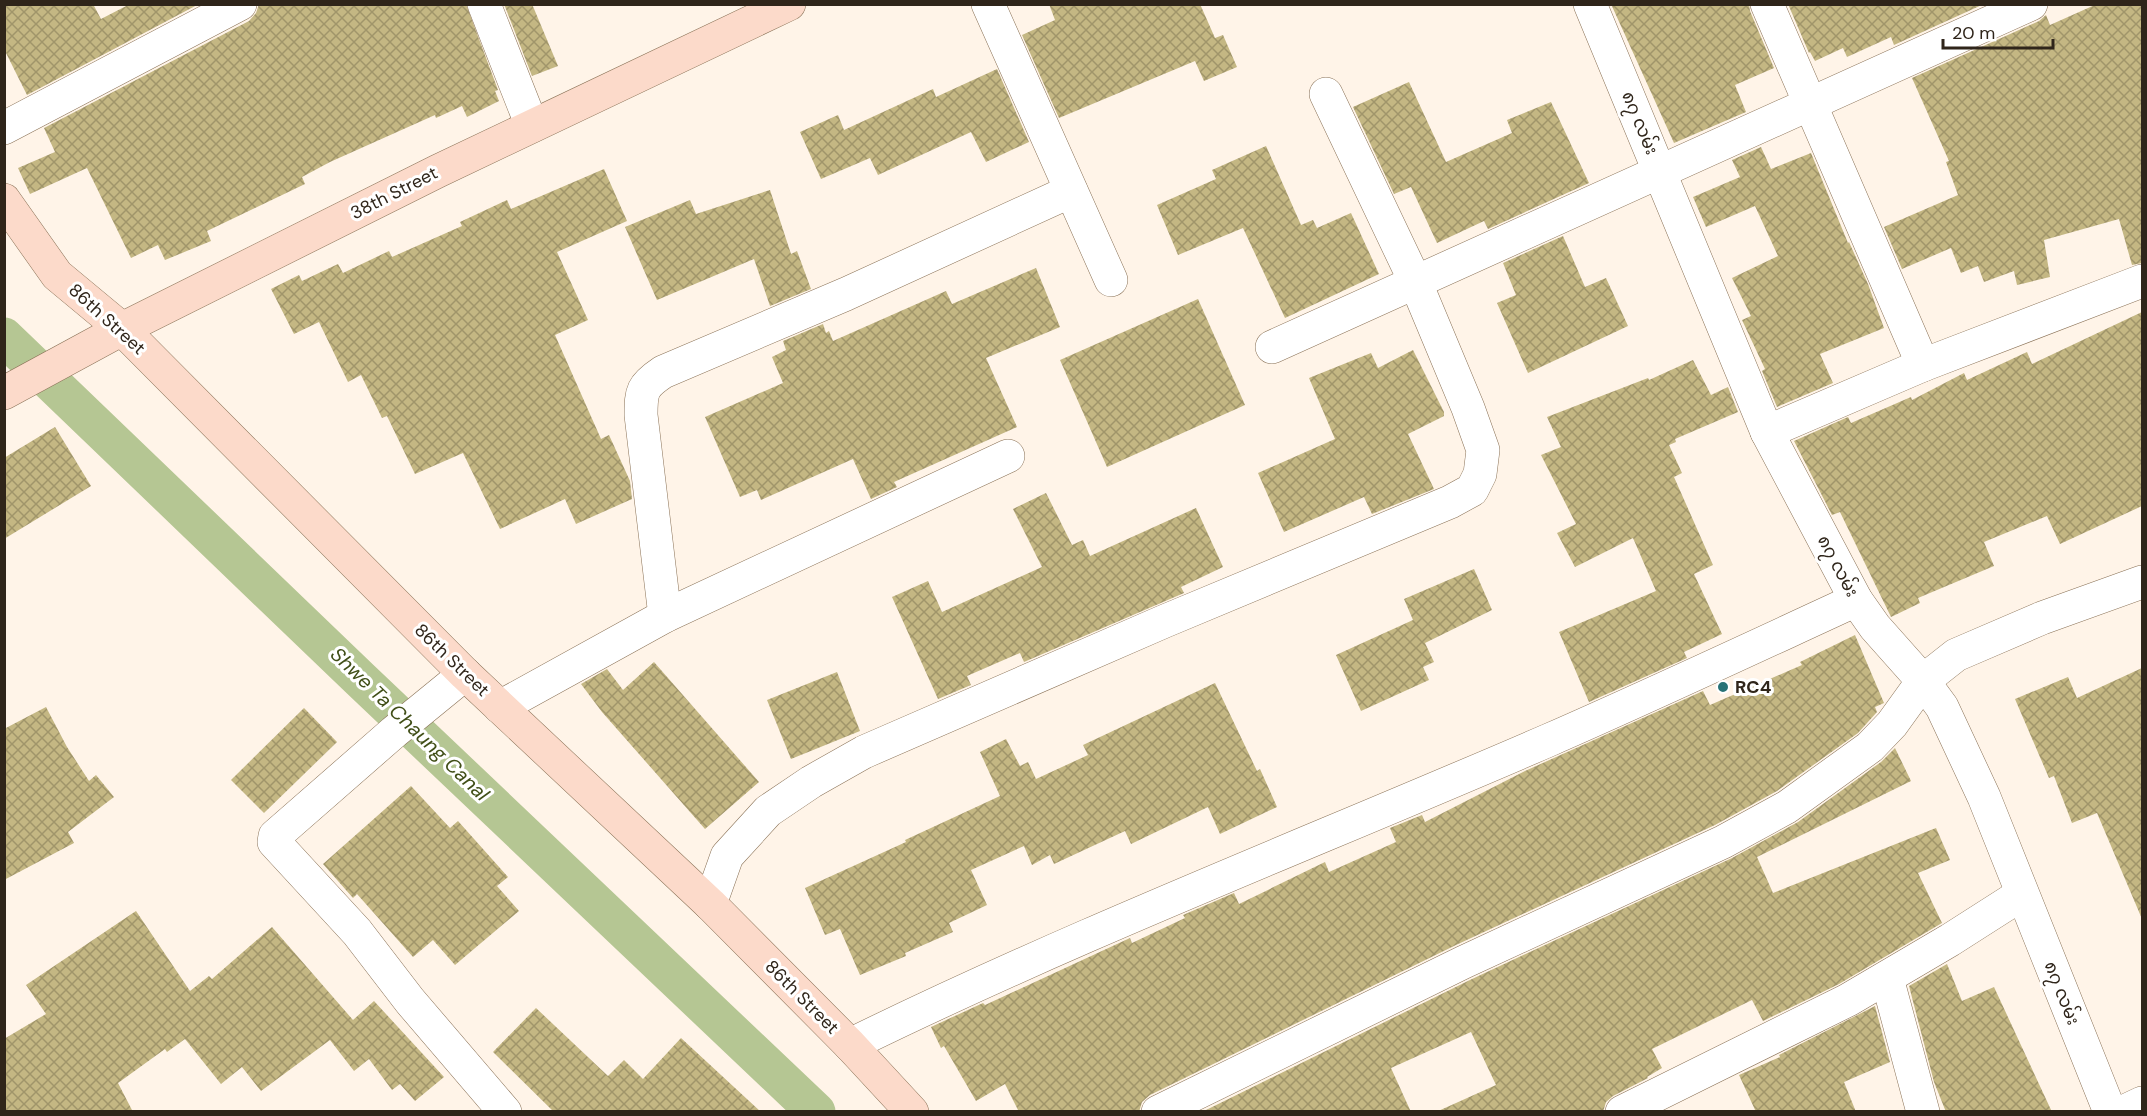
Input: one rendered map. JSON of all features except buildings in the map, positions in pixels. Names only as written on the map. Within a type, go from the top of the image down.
[{"type":"main road","name":"38th Street","points":[[16,386],[122,329],[532,126],[789,4]]},
{"type":"main road","name":"86th Street","points":[[4,200],[57,275],[122,329],[465,674],[710,904],[850,1045],[912,1112]]},
{"type":"street","points":[[4,128],[240,4]]},
{"type":"street","points":[[484,4],[532,126]]},
{"type":"street","points":[[988,4],[1111,280]]},
{"type":"street","name":"၈၇ လမ်း","points":[[1590,4],[1767,432],[1856,600],[1875,627],[1923,681],[1942,707],[1984,797],[2110,1112]]},
{"type":"street","points":[[1767,4],[1923,365]]},
{"type":"street","points":[[1272,347],[2031,4]]},
{"type":"street","points":[[710,904],[727,856],[768,811],[811,782],[864,752],[1165,621],[1450,502],[1472,490],[1480,474],[1483,450],[1468,408],[1415,281],[1326,94]]},
{"type":"street","points":[[665,616],[641,416],[641,393],[651,380],[663,372],[846,294],[1071,191]]},
{"type":"street","points":[[1767,432],[1923,365],[2142,281]]},
{"type":"street","points":[[500,707],[665,616],[1008,456]]},
{"type":"street","points":[[1158,1112],[1464,962],[1723,842],[1787,807],[1870,747],[1892,724],[1923,681],[1956,655],[2042,618],[2142,582]]},
{"type":"street","points":[[850,1045],[912,1015],[1193,890],[1551,739],[1856,600]]},
{"type":"street","points":[[465,674],[394,732],[275,836],[274,842],[357,932],[410,1001],[505,1112]]},
{"type":"street","points":[[1622,1112],[1848,1000],[2022,894]]},
{"type":"street","points":[[1887,978],[1923,1112]]},
{"type":"street","points":[[2123,1112],[2142,1102]]},
{"type":"waterway","name":"Shwe Ta Chaung Canal","points":[[4,337],[816,1112]]},
{"type":"place","name":"RC4","points":[[1723,687]]}]
